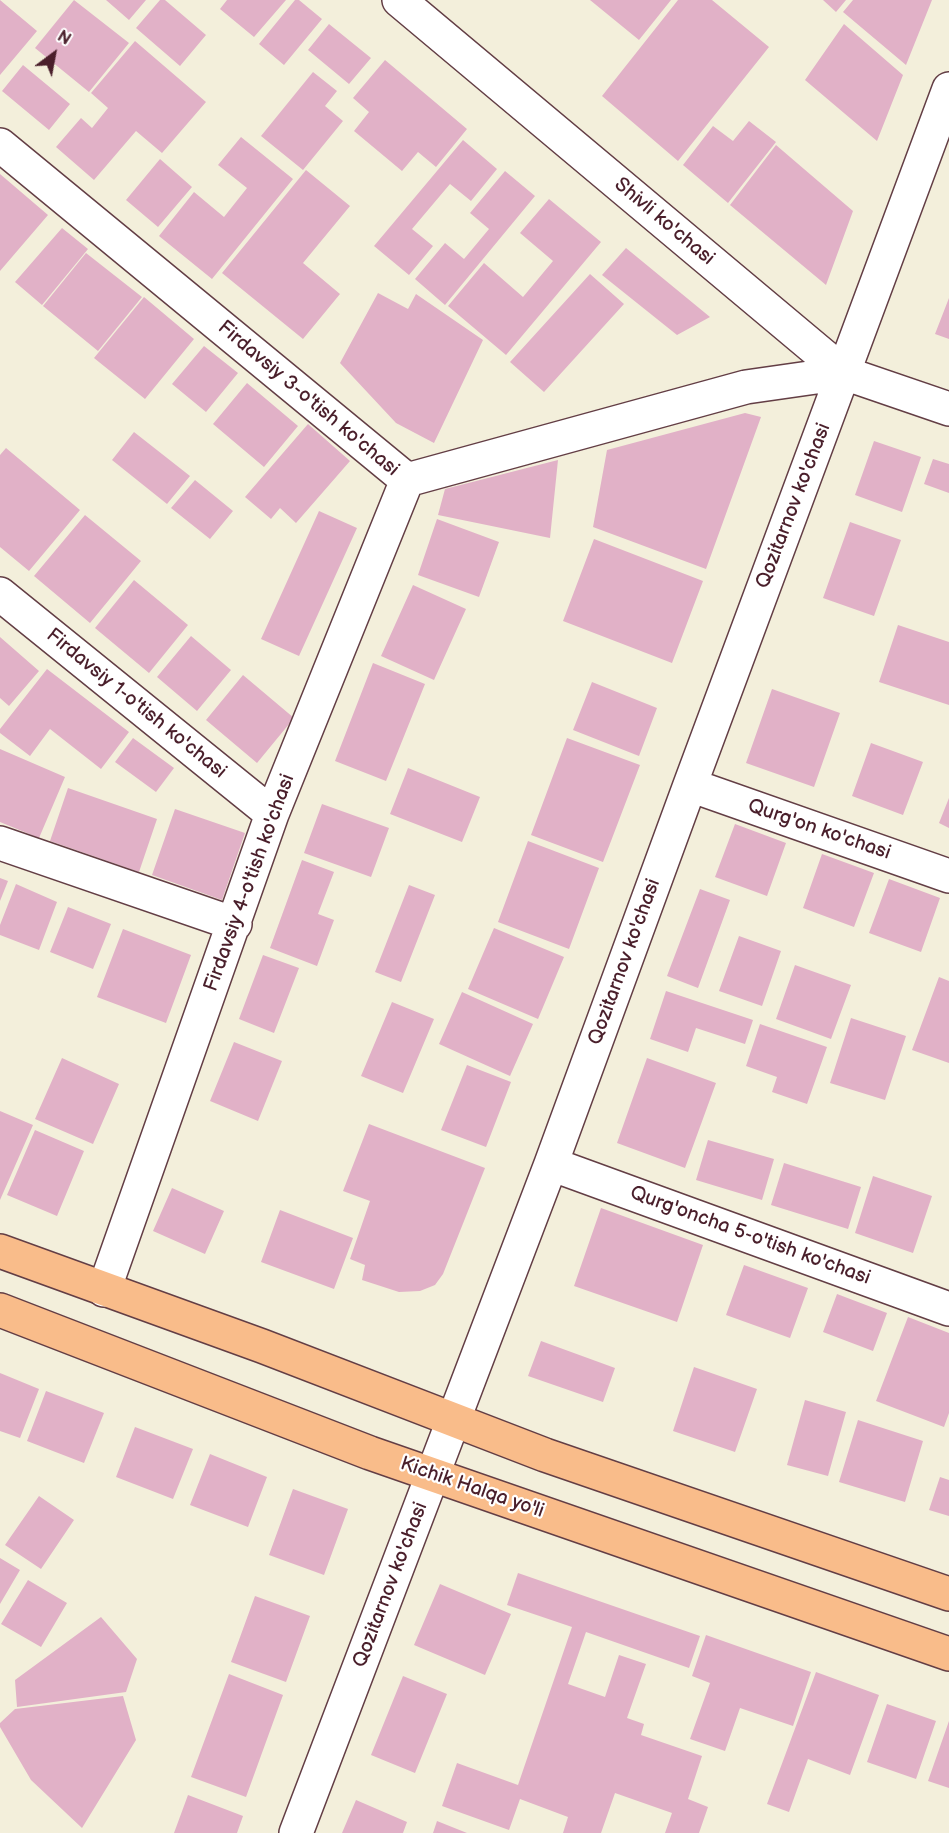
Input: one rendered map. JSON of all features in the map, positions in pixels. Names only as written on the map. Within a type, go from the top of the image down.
[{"type":"highway","points":[[0,1251],[262,1346],[556,1459],[949,1594]]},
{"type":"highway","name":"Kichik Halqa yo'li","points":[[0,1310],[320,1434],[949,1654]]},
{"type":"street","name":"Shivli ko'chasi","points":[[399,0],[844,373],[949,409]]},
{"type":"street","name":"Qozitarnov ko'chasi","points":[[296,1833],[551,1164],[949,89]]},
{"type":"street","name":"Firdavsiy 3-o'tish ko'chasi","points":[[0,145],[407,480],[746,387],[844,373]]},
{"type":"street","name":"Firdavsiy 4-o'tish ko'chasi","points":[[104,1290],[272,814],[407,480]]},
{"type":"street","name":"Firdavsiy 1-o'tish ko'chasi","points":[[0,594],[272,814]]},
{"type":"street","name":"Qurg'on ko'chasi","points":[[690,785],[949,876]]},
{"type":"street","points":[[0,843],[235,924]]},
{"type":"street","name":"Qurg'oncha 5-o'tish ko'chasi","points":[[551,1164],[949,1309]]},
{"type":"building","points":[[0,0],[37,31],[0,75]]},
{"type":"building","points":[[74,0],[129,43],[89,92],[35,48]]},
{"type":"building","points":[[106,0],[146,0],[129,20]]},
{"type":"building","points":[[160,0],[165,0],[206,35],[180,66],[136,28]]},
{"type":"building","points":[[227,0],[286,0],[254,37],[220,9]]},
{"type":"building","points":[[295,0],[299,0],[322,19],[284,65],[259,44]]},
{"type":"building","points":[[590,0],[671,0],[639,40]]},
{"type":"building","points":[[678,0],[712,0],[769,47],[678,161],[602,96]]},
{"type":"building","points":[[823,0],[846,0],[836,12]]},
{"type":"building","points":[[853,0],[932,0],[906,65],[843,12]]},
{"type":"building","points":[[329,24],[371,58],[349,84],[308,50]]},
{"type":"building","points":[[844,24],[903,75],[877,141],[805,80]]},
{"type":"building","points":[[135,41],[206,102],[162,153],[136,131],[94,180],[56,147],[81,118],[92,128],[108,108],[91,93]]},
{"type":"building","points":[[385,60],[467,129],[436,167],[418,152],[402,171],[354,131],[369,112],[353,98]]},
{"type":"building","points":[[23,65],[70,104],[49,130],[2,91]]},
{"type":"building","points":[[313,72],[337,91],[325,106],[343,121],[303,170],[261,136]]},
{"type":"building","points":[[749,121],[776,142],[728,203],[683,165],[713,126],[733,141]]},
{"type":"building","points":[[241,137],[293,179],[212,279],[159,236],[194,192],[224,217],[247,188],[218,165]]},
{"type":"building","points":[[463,140],[497,169],[471,201],[450,184],[412,229],[433,246],[409,275],[374,246]]},
{"type":"building","points":[[776,145],[853,211],[826,285],[730,205]]},
{"type":"building","points":[[160,159],[192,187],[158,227],[126,200]]},
{"type":"building","points":[[306,170],[350,206],[303,263],[340,294],[303,339],[222,273]]},
{"type":"building","points":[[505,171],[535,196],[445,305],[415,279],[445,243],[464,259],[489,229],[470,213]]},
{"type":"building","points":[[0,174],[48,215],[0,271]]},
{"type":"building","points":[[549,199],[601,242],[506,355],[448,306],[484,263],[523,297],[553,261],[520,233]]},
{"type":"building","points":[[62,228],[88,249],[42,305],[15,282]]},
{"type":"building","points":[[626,248],[710,317],[677,335],[602,275]]},
{"type":"building","points":[[86,253],[142,297],[98,351],[43,306]]},
{"type":"building","points":[[590,274],[624,304],[544,392],[510,362]]},
{"type":"building","points":[[378,293],[408,309],[416,294],[483,340],[434,443],[396,423],[340,363]]},
{"type":"building","points":[[144,297],[194,339],[145,399],[94,358]]},
{"type":"building","points":[[949,298],[949,339],[935,334]]},
{"type":"building","points":[[204,346],[238,373],[206,412],[172,384]]},
{"type":"building","points":[[247,383],[298,426],[264,467],[213,424]]},
{"type":"building","points":[[745,413],[761,417],[706,569],[593,527],[607,450]]},
{"type":"building","points":[[308,424],[350,461],[296,523],[280,508],[271,519],[245,497]]},
{"type":"building","points":[[134,432],[190,476],[167,504],[112,460]]},
{"type":"building","points":[[874,441],[921,457],[902,512],[855,495]]},
{"type":"building","points":[[6,448],[80,510],[29,571],[0,547],[0,455]]},
{"type":"building","points":[[933,459],[949,464],[949,493],[924,484]]},
{"type":"building","points":[[558,460],[550,538],[438,515],[445,489]]},
{"type":"building","points":[[195,480],[233,511],[210,539],[171,508]]},
{"type":"building","points":[[319,511],[357,528],[299,656],[261,639]]},
{"type":"building","points":[[85,515],[141,561],[90,623],[34,576]]},
{"type":"building","points":[[437,519],[499,542],[479,597],[418,575]]},
{"type":"building","points":[[850,522],[901,540],[874,616],[823,598]]},
{"type":"building","points":[[594,539],[703,581],[672,663],[563,621]]},
{"type":"building","points":[[134,580],[188,625],[149,673],[95,628]]},
{"type":"building","points":[[413,585],[466,609],[434,680],[381,656]]},
{"type":"building","points":[[898,625],[949,642],[949,705],[879,682]]},
{"type":"building","points":[[191,636],[231,670],[197,711],[157,677]]},
{"type":"building","points":[[0,637],[39,671],[9,706],[0,698]]},
{"type":"building","points":[[373,663],[425,684],[386,781],[335,761]]},
{"type":"building","points":[[47,669],[129,732],[101,769],[50,729],[30,756],[0,733],[0,729]]},
{"type":"building","points":[[243,675],[294,718],[257,763],[206,720]]},
{"type":"building","points":[[592,682],[657,708],[639,756],[573,730]]},
{"type":"building","points":[[772,689],[840,713],[814,787],[746,763]]},
{"type":"building","points":[[133,738],[174,768],[156,792],[115,762]]},
{"type":"building","points":[[567,738],[640,765],[603,862],[531,835]]},
{"type":"building","points":[[871,743],[923,762],[903,815],[852,796]]},
{"type":"building","points":[[0,749],[65,777],[39,838],[0,822]]},
{"type":"building","points":[[408,768],[480,797],[462,842],[390,814]]},
{"type":"building","points":[[68,788],[157,819],[139,872],[50,841]]},
{"type":"building","points":[[949,798],[949,828],[939,823]]},
{"type":"building","points":[[322,804],[389,828],[371,877],[304,853]]},
{"type":"building","points":[[175,809],[245,833],[222,900],[152,875]]},
{"type":"building","points":[[735,824],[786,843],[767,896],[715,877]]},
{"type":"building","points":[[528,841],[599,868],[569,949],[498,922]]},
{"type":"building","points":[[822,854],[874,873],[854,927],[803,908]]},
{"type":"building","points":[[302,860],[334,872],[318,914],[334,920],[317,966],[270,948]]},
{"type":"building","points":[[0,878],[8,881],[0,901]]},
{"type":"building","points":[[889,879],[940,898],[921,952],[869,933]]},
{"type":"building","points":[[16,884],[57,902],[39,950],[0,935],[0,925]]},
{"type":"building","points":[[409,885],[435,895],[401,982],[375,972]]},
{"type":"building","points":[[700,889],[730,900],[698,988],[667,976]]},
{"type":"building","points":[[68,907],[111,924],[93,969],[50,952]]},
{"type":"building","points":[[494,928],[564,957],[538,1019],[468,989]]},
{"type":"building","points":[[123,929],[191,955],[166,1023],[97,997]]},
{"type":"building","points":[[739,936],[781,951],[762,1006],[719,991]]},
{"type":"building","points":[[263,955],[299,968],[274,1033],[239,1019]]},
{"type":"building","points":[[795,965],[851,985],[831,1039],[776,1019]]},
{"type":"building","points":[[939,977],[949,981],[949,1063],[912,1050]]},
{"type":"building","points":[[666,991],[753,1020],[745,1044],[696,1028],[688,1052],[650,1039]]},
{"type":"building","points":[[462,992],[533,1024],[510,1076],[439,1044]]},
{"type":"building","points":[[392,1002],[434,1019],[403,1093],[361,1076]]},
{"type":"building","points":[[851,1018],[906,1036],[885,1100],[830,1083]]},
{"type":"building","points":[[760,1024],[827,1047],[807,1104],[772,1092],[777,1077],[746,1066]]},
{"type":"building","points":[[234,1042],[282,1061],[258,1121],[210,1101]]},
{"type":"building","points":[[62,1058],[119,1084],[93,1144],[35,1119]]},
{"type":"building","points":[[647,1058],[716,1083],[685,1168],[617,1143]]},
{"type":"building","points":[[467,1065],[511,1082],[486,1147],[441,1130]]},
{"type":"building","points":[[0,1111],[33,1125],[0,1200]]},
{"type":"building","points":[[369,1124],[485,1168],[443,1274],[435,1285],[420,1291],[399,1292],[362,1280],[365,1265],[350,1259],[370,1201],[343,1191]]},
{"type":"building","points":[[35,1130],[84,1151],[57,1216],[7,1195]]},
{"type":"building","points":[[708,1140],[774,1159],[762,1200],[696,1180]]},
{"type":"building","points":[[784,1163],[861,1187],[848,1229],[771,1205]]},
{"type":"building","points":[[873,1176],[932,1196],[913,1253],[855,1233]]},
{"type":"building","points":[[172,1188],[224,1211],[205,1254],[153,1231]]},
{"type":"building","points":[[601,1208],[703,1245],[677,1322],[574,1286]]},
{"type":"building","points":[[280,1210],[353,1238],[334,1289],[261,1262]]},
{"type":"building","points":[[744,1265],[808,1288],[790,1338],[726,1315]]},
{"type":"building","points":[[837,1294],[887,1313],[873,1351],[823,1332]]},
{"type":"building","points":[[908,1317],[949,1333],[949,1413],[944,1427],[876,1401]]},
{"type":"building","points":[[541,1341],[615,1368],[603,1402],[528,1376]]},
{"type":"building","points":[[694,1367],[757,1389],[735,1452],[673,1431]]},
{"type":"building","points":[[0,1373],[39,1389],[20,1438],[0,1431]]},
{"type":"building","points":[[46,1391],[104,1413],[84,1463],[27,1441]]},
{"type":"building","points":[[805,1400],[846,1412],[828,1476],[787,1465]]},
{"type":"building","points":[[858,1420],[923,1441],[905,1502],[839,1482]]},
{"type":"building","points":[[135,1427],[193,1449],[173,1499],[116,1477]]},
{"type":"building","points":[[210,1454],[267,1477],[248,1527],[190,1505]]},
{"type":"building","points":[[940,1477],[949,1480],[949,1516],[929,1510]]},
{"type":"building","points":[[293,1489],[348,1509],[324,1575],[269,1555]]},
{"type":"building","points":[[39,1496],[74,1520],[41,1569],[5,1545]]},
{"type":"building","points":[[0,1558],[20,1570],[0,1604]]},
{"type":"building","points":[[518,1573],[700,1636],[689,1668],[586,1632],[568,1684],[605,1697],[619,1655],[646,1664],[627,1718],[644,1724],[641,1735],[702,1756],[688,1799],[708,1807],[699,1833],[665,1833],[672,1813],[615,1793],[601,1833],[563,1833],[568,1817],[520,1799],[509,1830],[442,1806],[457,1763],[518,1785],[572,1627],[507,1605]]},
{"type":"building","points":[[28,1580],[67,1603],[41,1647],[1,1624]]},
{"type":"building","points":[[440,1584],[511,1614],[485,1675],[414,1645]]},
{"type":"building","points":[[255,1596],[310,1616],[286,1682],[231,1662]]},
{"type":"building","points":[[101,1617],[137,1659],[126,1692],[17,1707],[15,1680]]},
{"type":"building","points":[[706,1635],[811,1672],[793,1726],[740,1708],[725,1751],[690,1739],[710,1683],[692,1676]]},
{"type":"building","points":[[816,1672],[879,1695],[850,1775],[808,1759],[789,1812],[767,1804]]},
{"type":"building","points":[[229,1674],[283,1695],[246,1797],[191,1777]]},
{"type":"building","points":[[403,1676],[447,1694],[415,1773],[371,1755]]},
{"type":"building","points":[[123,1696],[136,1740],[82,1828],[31,1780],[0,1727],[0,1723],[15,1709]]},
{"type":"building","points":[[887,1704],[936,1721],[916,1779],[867,1762]]},
{"type":"building","points":[[949,1721],[949,1788],[928,1781]]},
{"type":"building","points":[[188,1795],[243,1816],[237,1833],[174,1833]]},
{"type":"building","points":[[356,1800],[407,1822],[403,1833],[342,1833]]},
{"type":"building","points":[[437,1821],[467,1833],[433,1833]]}]
